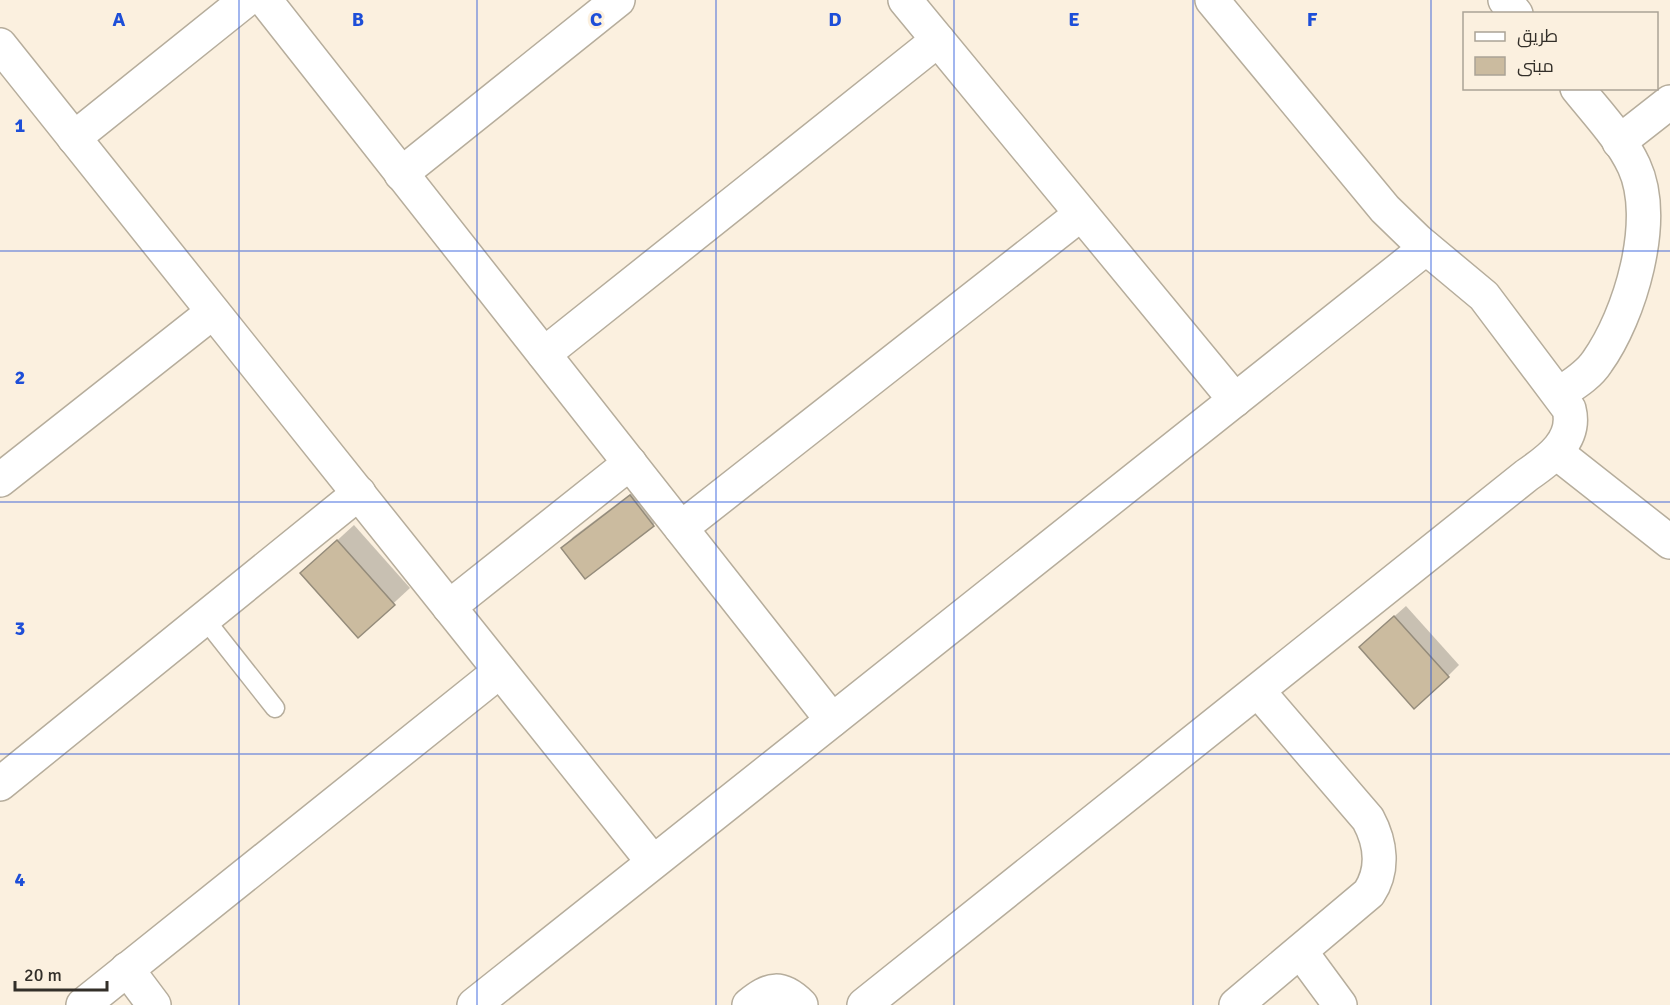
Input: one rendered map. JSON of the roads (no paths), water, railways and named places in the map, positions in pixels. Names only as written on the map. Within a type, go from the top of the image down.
[{"type":"street","points":[[74,138],[246,0]]},
{"type":"street","points":[[265,0],[832,720]]},
{"type":"street","points":[[401,174],[618,0]]},
{"type":"street","points":[[905,0],[1235,400]]},
{"type":"street","points":[[864,1005],[1557,453],[1569,429],[1571,417],[1569,409],[1484,296],[1426,248],[1385,209],[1212,0]]},
{"type":"street","points":[[1505,0],[1514,12]]},
{"type":"street","points":[[544,354],[938,40]]},
{"type":"street","points":[[0,45],[653,862]]},
{"type":"street","points":[[1558,394],[1579,380],[1596,364],[1616,331],[1632,287],[1643,239],[1643,201],[1635,166],[1579,90]]},
{"type":"street","points":[[1619,142],[1670,102]]},
{"type":"street","points":[[681,528],[1081,214]]},
{"type":"street","points":[[491,1000],[653,862],[1426,248]]},
{"type":"street","points":[[0,480],[213,312]]},
{"type":"street","points":[[1557,453],[1670,542]]},
{"type":"street","points":[[449,607],[630,464]]},
{"type":"street","points":[[0,784],[359,494]]},
{"type":"street","points":[[83,1005],[500,671]]},
{"type":"street","points":[[1236,1005],[1369,893],[1377,882],[1379,864],[1374,831],[1368,819],[1258,691]]},
{"type":"street","points":[[1301,952],[1340,1005]]},
{"type":"street","points":[[128,969],[154,1005]]},
{"type":"street","points":[[749,1005],[769,993],[780,990],[801,1005]]},
{"type":"lane","points":[[204,618],[275,708]]}]
